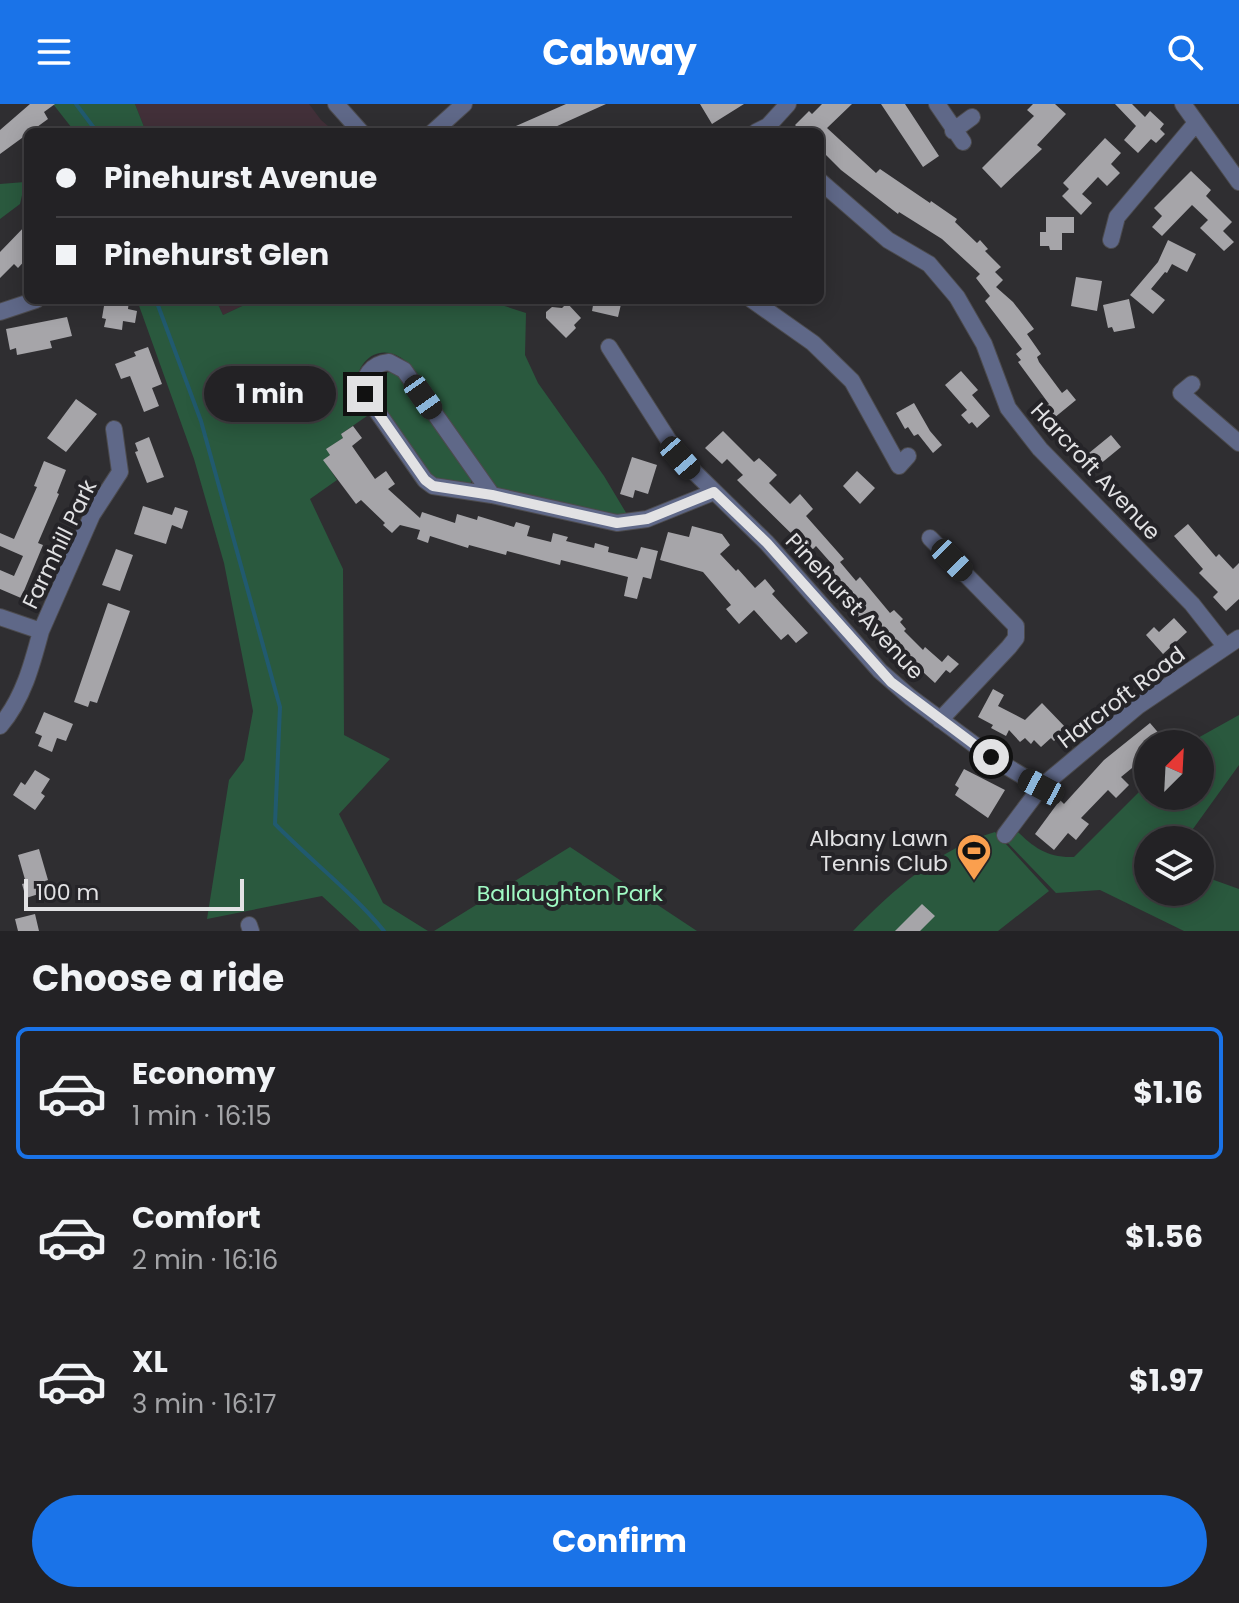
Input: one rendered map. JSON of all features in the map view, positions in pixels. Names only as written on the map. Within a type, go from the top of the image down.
[{"type":"street","points":[[336,104],[357,128]]},
{"type":"street","points":[[437,128],[464,104]]},
{"type":"street","points":[[768,128],[788,104]]},
{"type":"street","points":[[937,104],[958,136],[972,117]]},
{"type":"street","points":[[1183,104],[1239,182]]},
{"type":"street","points":[[1111,240],[1117,217],[1196,123]]},
{"type":"street","name":"Harcroft Avenue","points":[[824,184],[888,240],[929,264],[957,297],[984,344],[1008,408],[1040,449],[1232,642]]},
{"type":"street","points":[[0,312],[24,304]]},
{"type":"street","points":[[758,304],[813,343],[852,381],[899,466]]},
{"type":"street","name":"Pinehurst Avenue","points":[[609,347],[672,447],[767,543],[880,671],[991,757],[1041,787]]},
{"type":"street","points":[[492,495],[404,370],[389,362],[374,366],[364,382],[365,394],[425,480],[438,487],[492,495],[617,523],[647,519],[714,492]]},
{"type":"street","points":[[1182,392],[1239,443]]},
{"type":"street","name":"Farmhill Park","points":[[0,726],[15,709],[41,631],[92,515],[120,472],[114,429]]},
{"type":"street","points":[[930,538],[1016,626],[1016,638],[940,720]]},
{"type":"street","name":"Farmhill Park","points":[[0,617],[41,631]]},
{"type":"street","name":"Harcroft Road","points":[[1005,835],[1041,787],[1138,706],[1232,642]]},
{"type":"shaded area","points":[[135,104],[309,104],[330,128],[144,128]]},
{"type":"shaded area","points":[[218,304],[246,304],[223,315]]},
{"type":"green space","points":[[53,104],[135,104],[144,128],[72,128]]},
{"type":"green space","points":[[24,182],[20,204],[0,219],[0,184]]},
{"type":"green space","points":[[138,304],[218,304],[223,315],[246,304],[498,304],[526,313],[525,355],[538,383],[604,476],[628,516],[499,490],[493,486],[407,362],[389,353],[380,353],[366,360],[361,367],[355,387],[369,411],[365,413],[367,416],[341,434],[343,438],[327,449],[330,455],[324,460],[337,480],[310,499],[343,569],[344,735],[390,759],[339,814],[383,903],[428,931],[360,931],[322,896],[207,919],[229,780],[244,760],[253,711],[224,563],[194,459]]},
{"type":"green space","points":[[389,372],[399,375],[472,480],[470,484],[438,480],[429,475],[376,396],[376,382]]},
{"type":"green space","points":[[1239,715],[1239,765],[1214,800],[1214,730]]},
{"type":"green space","points":[[1134,797],[1134,810],[1207,810],[1195,826],[1134,826],[1134,906],[1214,906],[1214,880],[1239,889],[1239,931],[1184,931],[1100,890],[1056,893],[1005,840],[1016,830],[1042,851],[1074,857]]},
{"type":"green space","name":"Albany Lawn Tennis Club","points":[[995,832],[1049,891],[998,931],[853,931],[918,872],[955,848]]},
{"type":"green space","name":"Ballaughton Park","points":[[570,847],[697,931],[434,931]]},
{"type":"building","points":[[30,104],[55,104],[44,112],[48,119],[36,128],[24,128],[24,136],[0,154],[0,130]]},
{"type":"building","points":[[566,104],[606,104],[553,128],[511,128]]},
{"type":"building","points":[[700,104],[744,104],[712,124]]},
{"type":"building","points":[[822,104],[852,104],[827,128],[876,173],[880,169],[931,201],[957,219],[955,222],[977,243],[980,240],[988,249],[985,251],[1001,267],[995,272],[1003,280],[996,287],[1013,302],[1034,329],[1027,334],[1041,354],[1037,357],[1039,362],[1062,393],[1067,389],[1076,400],[1054,418],[1045,408],[1049,404],[1018,362],[1021,360],[1016,354],[1022,349],[985,301],[990,296],[976,278],[980,274],[942,239],[898,214],[841,170],[824,153],[824,128],[798,128],[795,125],[809,111],[812,114]]},
{"type":"building","points":[[881,104],[905,104],[939,156],[923,167]]},
{"type":"building","points":[[1033,104],[1055,104],[1066,114],[1037,145],[1042,149],[1001,188],[982,168],[1034,116],[1027,110]]},
{"type":"building","points":[[1115,104],[1132,104],[1145,117],[1150,111],[1164,124],[1160,129],[1165,134],[1156,143],[1151,139],[1138,153],[1124,140],[1136,126]]},
{"type":"building","points":[[1105,138],[1121,153],[1111,164],[1120,173],[1107,186],[1098,177],[1082,194],[1092,203],[1081,215],[1062,196],[1069,189],[1063,183]]},
{"type":"building","points":[[1191,171],[1211,190],[1206,196],[1232,222],[1223,231],[1234,242],[1224,251],[1200,228],[1208,220],[1192,205],[1162,236],[1152,227],[1162,216],[1154,208]]},
{"type":"building","points":[[1046,217],[1074,217],[1074,233],[1062,233],[1062,250],[1040,246],[1040,232],[1046,232]]},
{"type":"building","points":[[24,227],[24,261],[18,268],[14,264],[0,278],[0,252]]},
{"type":"building","points":[[1168,240],[1196,254],[1187,272],[1172,264],[1151,289],[1165,300],[1153,314],[1130,295],[1158,262]]},
{"type":"building","points":[[1076,277],[1102,281],[1097,311],[1071,306]]},
{"type":"building","points":[[1129,299],[1135,328],[1114,332],[1112,327],[1108,328],[1103,305]]},
{"type":"building","points":[[104,304],[129,304],[128,309],[137,311],[135,323],[123,321],[122,330],[104,327],[106,319],[102,318]]},
{"type":"building","points":[[568,304],[581,318],[566,338],[546,318],[546,312],[552,307],[562,308]]},
{"type":"building","points":[[593,304],[621,304],[618,317],[592,311]]},
{"type":"building","points":[[67,317],[72,336],[50,341],[52,348],[17,355],[16,348],[10,350],[6,329]]},
{"type":"building","points":[[148,347],[162,384],[152,388],[159,406],[144,412],[130,376],[121,379],[115,364],[136,356],[134,352]]},
{"type":"building","points":[[961,371],[978,390],[972,395],[990,416],[977,428],[961,415],[967,410],[945,385]]},
{"type":"building","points":[[76,399],[97,414],[66,452],[47,438]]},
{"type":"building","points":[[914,403],[942,445],[933,453],[918,434],[914,436],[908,427],[905,429],[896,413]]},
{"type":"building","points":[[353,426],[362,438],[352,446],[375,479],[386,471],[395,484],[388,489],[420,518],[422,512],[455,523],[457,514],[477,520],[478,516],[514,527],[516,522],[530,526],[527,536],[551,542],[553,533],[568,537],[566,541],[594,548],[595,543],[609,547],[608,552],[637,559],[641,547],[658,551],[651,579],[643,577],[637,599],[624,596],[628,577],[561,560],[560,565],[507,551],[506,555],[469,545],[468,548],[430,536],[428,543],[417,539],[420,530],[400,525],[392,533],[361,500],[356,504],[323,460],[330,455],[326,449],[343,438],[341,434]]},
{"type":"building","points":[[723,431],[754,462],[759,458],[777,475],[769,483],[790,504],[800,494],[813,509],[806,516],[844,559],[840,562],[856,581],[860,577],[890,613],[894,610],[903,619],[900,622],[906,629],[904,631],[923,650],[925,647],[942,662],[948,655],[959,664],[950,673],[946,670],[935,683],[923,672],[920,676],[867,621],[860,616],[858,618],[849,609],[851,602],[823,570],[831,563],[816,546],[810,552],[737,480],[743,475],[727,459],[722,464],[705,448]]},
{"type":"building","points":[[1111,435],[1121,447],[1099,465],[1089,453]]},
{"type":"building","points":[[149,437],[164,477],[147,483],[135,452],[138,451],[135,443]]},
{"type":"building","points":[[632,457],[657,465],[648,494],[635,490],[633,498],[620,494]]},
{"type":"building","points":[[44,461],[66,470],[38,543],[43,545],[21,598],[0,589],[0,570],[14,576],[23,556],[0,546],[0,533],[14,539],[37,487],[34,486]]},
{"type":"building","points":[[857,471],[875,488],[860,504],[843,486]]},
{"type":"building","points":[[143,506],[172,515],[175,507],[188,511],[182,529],[172,525],[166,544],[134,534]]},
{"type":"building","points":[[1188,524],[1216,557],[1219,554],[1233,569],[1239,563],[1239,599],[1226,611],[1213,597],[1218,592],[1199,573],[1203,569],[1174,536]]},
{"type":"building","points":[[692,526],[722,534],[730,545],[720,554],[755,588],[765,579],[775,591],[772,594],[808,633],[796,643],[788,634],[781,640],[754,610],[739,624],[726,609],[731,605],[703,572],[660,560],[668,532],[689,537]]},
{"type":"building","points":[[116,549],[133,555],[120,591],[102,585]]},
{"type":"building","points":[[108,603],[130,611],[97,703],[90,701],[88,707],[74,702]]},
{"type":"building","points":[[1174,618],[1187,632],[1163,654],[1146,635],[1154,627],[1159,632]]},
{"type":"building","points":[[993,689],[1004,695],[998,706],[1025,720],[1042,703],[1067,729],[1054,741],[1051,738],[1041,747],[1034,740],[1031,744],[1025,738],[1020,742],[1009,730],[1006,736],[991,728],[993,725],[978,717]]},
{"type":"building","points":[[44,712],[73,724],[66,741],[57,738],[52,752],[38,746],[42,736],[35,733]]},
{"type":"building","points":[[1150,723],[1156,730],[1141,730]]},
{"type":"building","points":[[1134,736],[1134,766],[1121,777],[1129,785],[1116,798],[1108,790],[1081,818],[1089,824],[1076,840],[1068,833],[1054,850],[1035,834],[1060,800],[1064,804],[1104,760]]},
{"type":"building","points":[[964,769],[1005,790],[988,818],[955,795],[959,788],[955,785]]},
{"type":"building","points":[[35,770],[50,779],[41,793],[45,796],[35,810],[13,795],[21,782],[25,785]]},
{"type":"building","points":[[39,849],[48,880],[42,882],[45,892],[26,898],[22,884],[26,883],[18,855]]},
{"type":"building","points":[[922,904],[935,916],[920,931],[895,931]]},
{"type":"building","points":[[35,914],[39,931],[18,931],[15,919]]},
{"type":"waterway","points":[[76,104],[94,128]]},
{"type":"waterway","points":[[157,304],[201,421],[280,707],[275,824],[384,931]]},
{"type":"place","name":"Albany Lawn Tennis Club","points":[[974,882]]},
{"type":"route","points":[[365,394],[425,480],[433,486],[492,495],[617,523],[647,519],[714,492],[767,543],[891,682],[991,757]]}]
